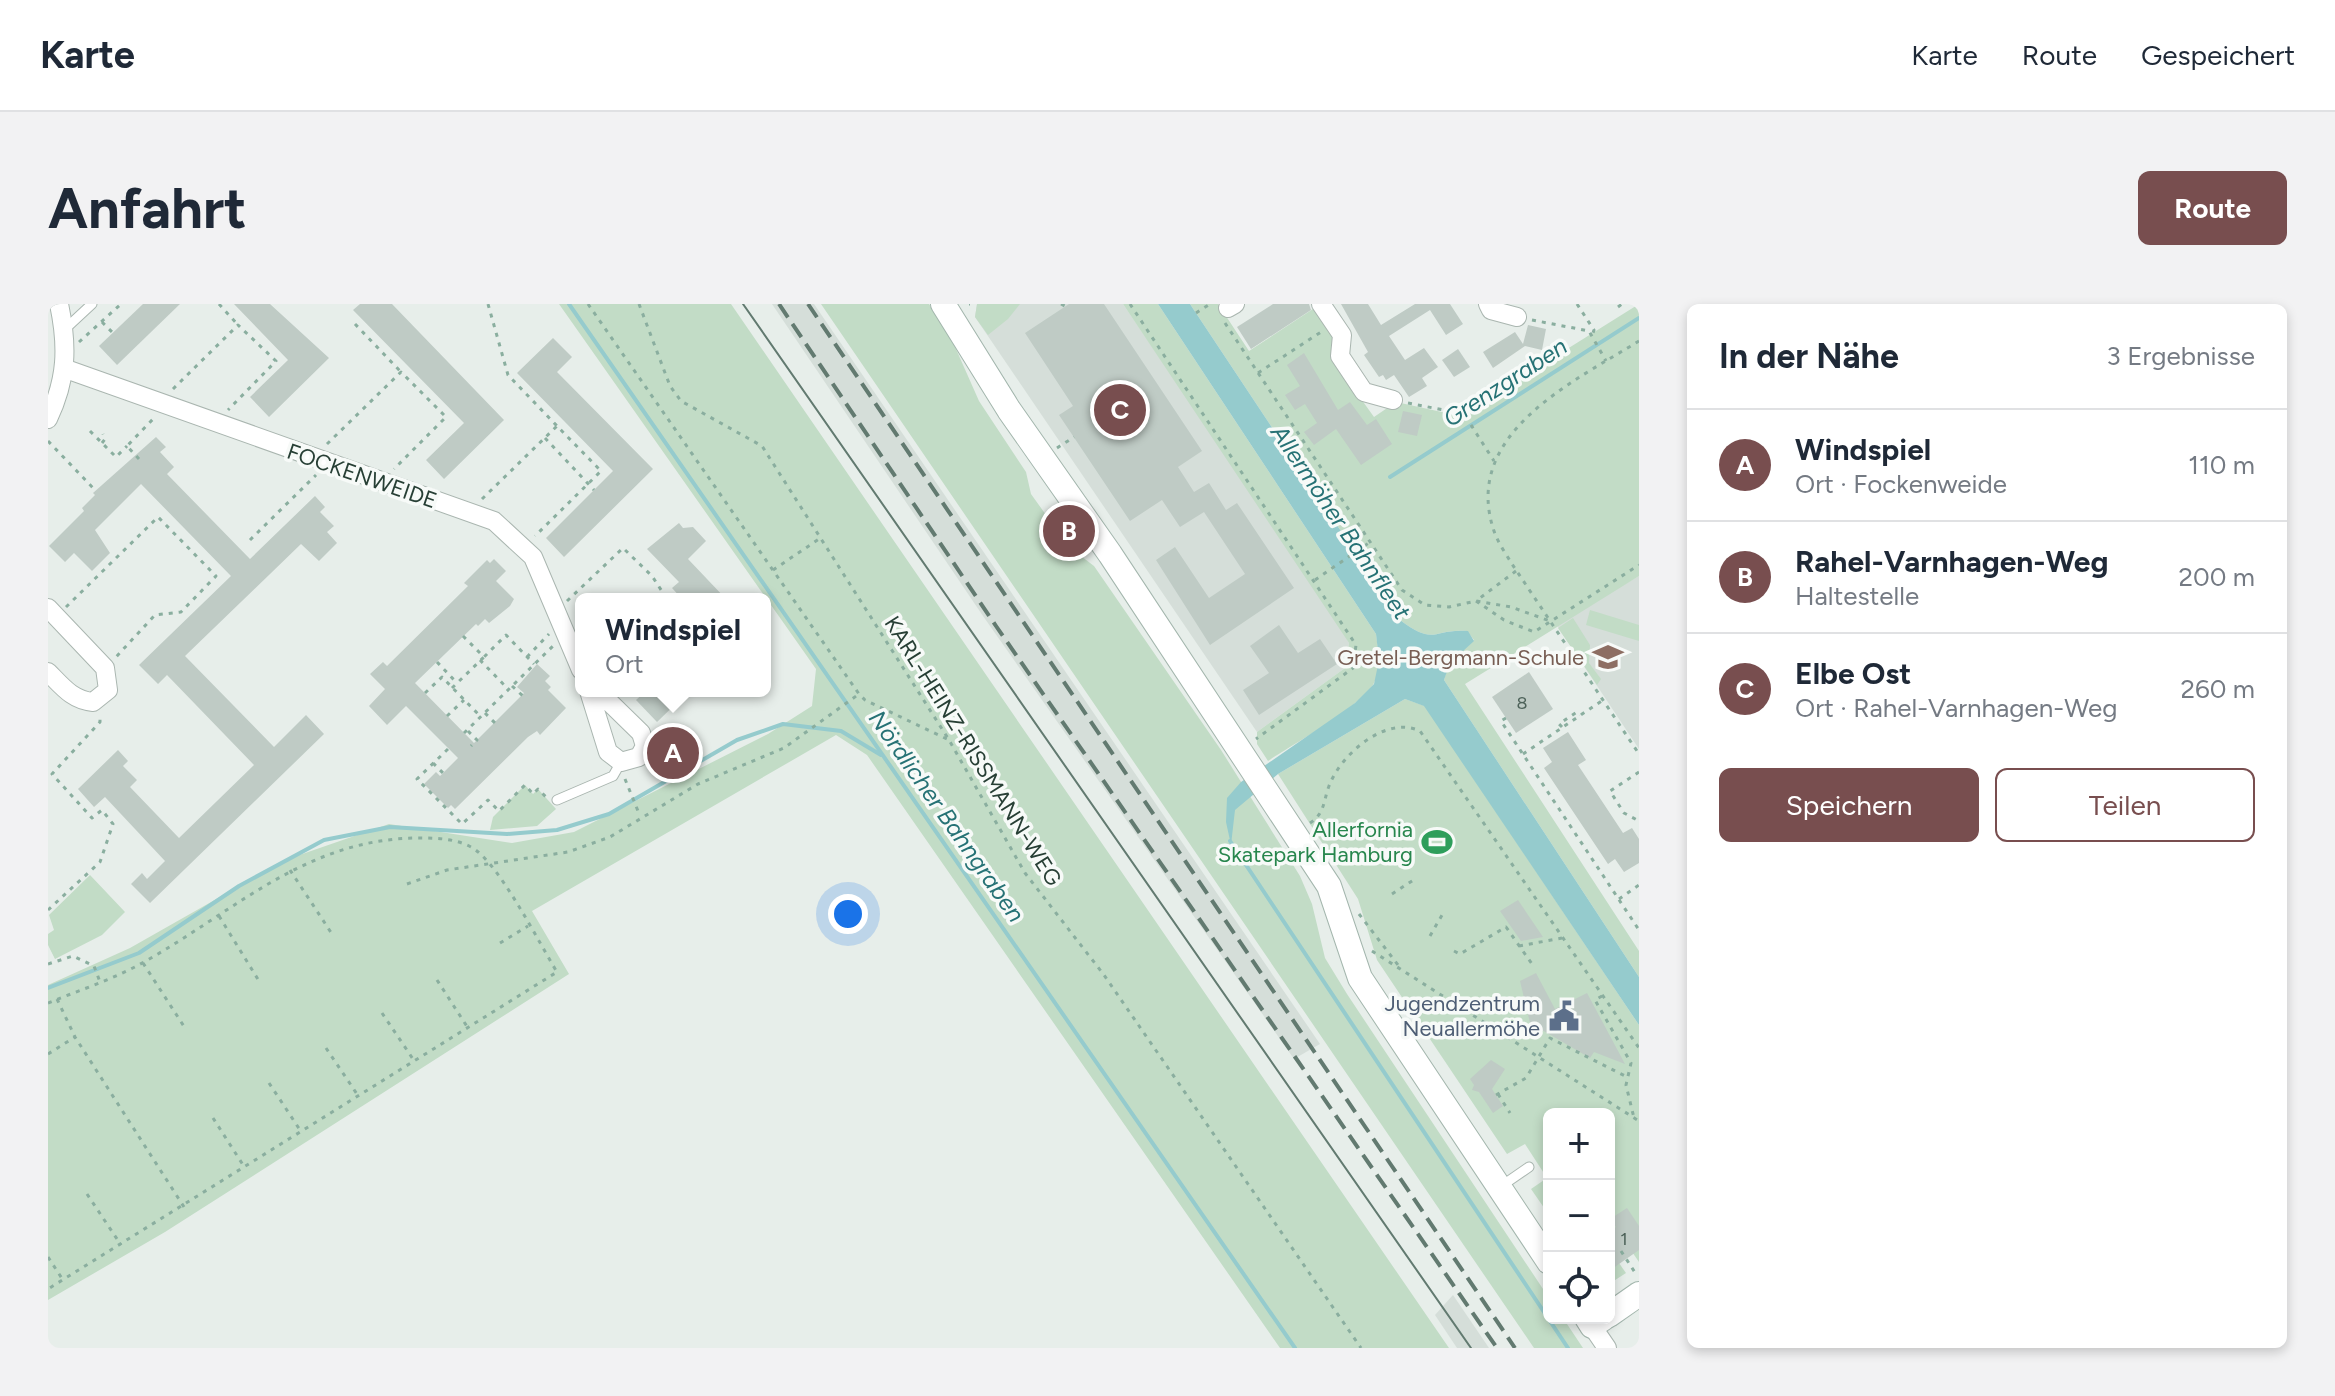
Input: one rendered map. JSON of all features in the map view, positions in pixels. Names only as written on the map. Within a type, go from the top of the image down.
[{"type":"street","points":[[48,419],[66,369],[66,338],[59,304]]},
{"type":"street","points":[[943,304],[1009,410],[1110,554],[1295,833],[1313,854],[1329,886],[1360,978],[1543,1253]]},
{"type":"street","points":[[1321,304],[1342,335],[1340,356],[1364,392],[1393,400]]},
{"type":"street","points":[[1488,304],[1491,310],[1517,317]]},
{"type":"street","name":"FOCKENWEIDE","points":[[66,369],[162,406],[494,521],[533,557],[575,656]]},
{"type":"street","points":[[48,672],[76,698],[93,702],[101,697],[110,683],[105,668],[52,612]]},
{"type":"street","points":[[591,697],[608,752],[621,762],[639,757],[645,746],[641,733],[604,697]]},
{"type":"street","points":[[1615,1306],[1638,1288]]},
{"type":"street","points":[[1600,1324],[1607,1348]]},
{"type":"lane","points":[[66,338],[92,304]]},
{"type":"lane","points":[[557,800],[613,776],[621,762]]},
{"type":"lane","points":[[1500,1187],[1529,1167]]},
{"type":"path","points":[[66,338],[83,341],[121,304]]},
{"type":"path","points":[[214,424],[276,361],[219,304]]},
{"type":"path","points":[[488,304],[508,375],[601,471],[523,547]]},
{"type":"path","points":[[588,304],[859,694],[865,700],[949,740]]},
{"type":"path","name":"KARL-HEINZ-RISSMANN-WEG","points":[[639,304],[670,386],[681,401],[762,446],[949,740],[1025,873],[1104,975],[1361,1348]]},
{"type":"path","points":[[1130,304],[1356,645],[1353,668],[1242,753]]},
{"type":"path","points":[[1577,304],[1594,330],[1592,336]]},
{"type":"path","points":[[1196,313],[1223,308],[1258,373],[1402,590],[1425,605],[1449,607],[1476,601],[1511,607],[1550,621]]},
{"type":"path","points":[[1517,317],[1589,331],[1611,358]]},
{"type":"path","points":[[102,322],[113,333]]},
{"type":"path","points":[[355,324],[446,417],[380,483]]},
{"type":"path","points":[[90,431],[116,457],[238,325]]},
{"type":"path","points":[[1258,373],[1329,326]]},
{"type":"path","points":[[1639,341],[1547,399],[1516,426],[1494,461],[1489,498],[1494,531],[1516,571],[1639,754]]},
{"type":"path","points":[[1601,349],[1606,362]]},
{"type":"path","points":[[250,540],[401,372]]},
{"type":"path","points":[[1393,400],[1466,417],[1494,461]]},
{"type":"path","points":[[469,512],[557,426]]},
{"type":"path","points":[[102,443],[105,439],[103,434]]},
{"type":"path","points":[[1056,449],[1074,437]]},
{"type":"path","points":[[545,438],[594,490]]},
{"type":"path","points":[[48,441],[95,490]]},
{"type":"path","points":[[127,446],[139,459]]},
{"type":"path","points":[[52,612],[158,517],[216,576],[181,612],[155,615],[105,668]]},
{"type":"path","points":[[773,570],[822,537]]},
{"type":"path","points":[[1315,580],[1370,542]]},
{"type":"path","points":[[576,593],[623,548],[652,576],[663,593]]},
{"type":"path","points":[[1476,601],[1504,620],[1534,632],[1639,565]]},
{"type":"path","points":[[1476,601],[1516,571]]},
{"type":"path","points":[[556,612],[575,594]]},
{"type":"path","points":[[471,746],[477,740],[466,731],[565,634]]},
{"type":"path","points":[[452,688],[506,635],[534,664]]},
{"type":"path","points":[[463,636],[482,659],[524,697]]},
{"type":"path","points":[[527,657],[546,638]]},
{"type":"path","points":[[437,662],[457,683]]},
{"type":"path","points":[[425,693],[442,677],[464,700],[495,723]]},
{"type":"path","points":[[407,884],[447,870],[568,852],[610,837],[640,816],[698,784],[784,748],[859,694]]},
{"type":"path","points":[[48,910],[100,862],[113,824],[102,810],[92,818],[52,774],[100,722],[101,697]]},
{"type":"path","points":[[447,716],[464,700]]},
{"type":"path","points":[[1523,754],[1603,700]]},
{"type":"path","points":[[1506,718],[1501,721],[1639,930]]},
{"type":"path","points":[[1295,833],[1318,817],[1329,786],[1349,756],[1389,726],[1406,724],[1420,731],[1639,1048]]},
{"type":"path","points":[[448,749],[417,779],[462,824],[488,800],[499,811],[525,785],[533,794],[538,789],[551,802],[557,800]]},
{"type":"path","points":[[433,763],[443,773]]},
{"type":"path","points":[[1639,772],[1610,791],[1624,813],[1639,821]]},
{"type":"path","points":[[628,790],[640,816]]},
{"type":"path","points":[[48,1003],[143,963],[290,870],[324,854],[389,839],[441,838],[471,847],[490,864],[557,972],[48,1289]]},
{"type":"path","points":[[290,870],[332,934]]},
{"type":"path","points":[[1392,894],[1415,879]]},
{"type":"path","points":[[1619,899],[1639,885]]},
{"type":"path","points":[[1354,907],[1401,968]]},
{"type":"path","points":[[1430,936],[1442,915]]},
{"type":"path","points":[[219,916],[259,981]]},
{"type":"path","points":[[500,943],[528,926]]},
{"type":"path","points":[[1454,951],[1460,954],[1506,927],[1532,964]]},
{"type":"path","points":[[1519,946],[1562,938]]},
{"type":"path","points":[[1368,949],[1639,1121]]},
{"type":"path","points":[[48,964],[73,956],[94,966],[100,982]]},
{"type":"path","points":[[143,963],[185,1028]]},
{"type":"path","points":[[437,980],[468,1028]]},
{"type":"path","points":[[1602,996],[1595,1000],[1631,1063],[1626,1085],[1634,1118]]},
{"type":"path","points":[[57,999],[75,1037],[184,1207]]},
{"type":"path","points":[[382,1013],[415,1062]]},
{"type":"path","points":[[48,1054],[75,1037]]},
{"type":"path","points":[[1510,1113],[1497,1094],[1526,1078],[1550,1038],[1629,1078]]},
{"type":"path","points":[[326,1048],[359,1097]]},
{"type":"path","points":[[269,1083],[302,1133]]},
{"type":"path","points":[[213,1118],[245,1168]]},
{"type":"path","points":[[87,1194],[121,1245]]},
{"type":"path","points":[[1621,1251],[1636,1272],[1638,1288]]},
{"type":"path","points":[[48,1257],[63,1280]]},
{"type":"shaded area","points":[[772,304],[814,304],[1320,1044],[1294,1059],[983,616]]},
{"type":"shaded area","points":[[977,304],[1123,304],[1338,621],[1349,643],[1345,668],[1257,732],[975,317]]},
{"type":"shaded area","name":"Gretel-Bergmann-Schule","points":[[1639,576],[1639,749],[1556,624]]},
{"type":"shaded area","points":[[1453,1295],[1489,1348],[1457,1348],[1435,1315]]},
{"type":"green space","points":[[559,304],[731,304],[1449,1348],[1280,1348],[867,755],[836,735],[532,911],[569,974],[165,1232],[48,1300],[48,985],[130,948],[285,860],[389,824],[512,843],[574,832],[768,734],[812,706],[816,669],[771,605],[771,593],[762,593]]},
{"type":"green space","points":[[821,304],[929,304],[948,331],[979,401],[1026,472],[1031,494],[1069,547],[1094,566],[1221,750],[1300,876],[1312,904],[1325,958],[1543,1289],[1543,1324],[1567,1324],[1583,1348],[1534,1348]]},
{"type":"green space","points":[[977,304],[1020,304],[1008,319],[988,335],[975,317]]},
{"type":"green space","points":[[1123,304],[1158,304],[1376,634],[1378,671],[1367,692],[1342,714],[1268,761],[1257,744],[1257,732],[1345,668],[1349,643]]},
{"type":"green space","points":[[1190,304],[1218,304],[1249,351],[1316,307],[1335,337],[1341,371],[1374,417],[1396,402],[1460,416],[1639,304],[1639,576],[1465,684],[1639,951],[1639,977],[1444,680],[1449,663],[1474,640],[1467,631],[1428,635],[1400,620]]},
{"type":"green space","points":[[1590,610],[1639,625],[1639,641],[1586,625]]},
{"type":"green space","points":[[1573,618],[1590,645],[1589,663],[1601,679],[1597,685],[1558,628]]},
{"type":"green space","points":[[1405,699],[1425,706],[1639,1025],[1639,1262],[1628,1246],[1615,1255],[1615,1108],[1543,1108],[1543,1172],[1525,1144],[1507,1154],[1377,960],[1358,899],[1278,774]]},
{"type":"green space","points":[[525,785],[533,794],[538,789],[556,809],[537,826],[490,830],[493,817]]},
{"type":"green space","points":[[90,875],[125,912],[102,935],[55,959],[48,945],[48,934],[54,930],[49,915]]},
{"type":"green space","points":[[1543,1181],[1543,1206],[1531,1189]]},
{"type":"green space","points":[[1615,1257],[1626,1273],[1615,1280]]},
{"type":"water","points":[[1158,304],[1190,304],[1400,620],[1428,635],[1468,631],[1474,641],[1450,663],[1444,680],[1639,977],[1639,1025],[1424,706],[1405,699],[1278,774],[1235,810],[1231,845],[1226,822],[1227,798],[1241,782],[1355,703],[1374,684],[1379,660],[1376,634]]},
{"type":"building","points":[[143,304],[180,304],[117,365],[99,346]]},
{"type":"building","points":[[234,304],[270,304],[329,358],[269,417],[250,397],[288,360]]},
{"type":"building","points":[[360,304],[392,304],[504,420],[444,479],[426,460],[464,423],[353,310]]},
{"type":"building","points":[[1069,304],[1104,304],[1202,451],[1178,467],[1194,492],[1209,483],[1226,510],[1237,503],[1294,588],[1210,645],[1156,560],[1175,547],[1209,598],[1245,574],[1204,512],[1180,527],[1162,500],[1130,521],[1059,415],[1073,406],[1025,333]]},
{"type":"building","points":[[1273,304],[1309,304],[1311,310],[1251,349],[1237,327]]},
{"type":"building","points":[[1341,304],[1368,304],[1381,325],[1415,304],[1450,304],[1463,324],[1446,335],[1430,310],[1389,336],[1405,360],[1424,348],[1438,367],[1422,378],[1427,386],[1409,397],[1394,375],[1386,380],[1383,375],[1379,377],[1364,355],[1368,352]]},
{"type":"building","points":[[1528,325],[1546,329],[1542,350],[1525,346],[1493,368],[1483,352],[1515,332],[1523,344]]},
{"type":"building","points":[[553,338],[572,357],[557,372],[653,469],[564,557],[546,538],[613,471],[517,373]]},
{"type":"building","points":[[1458,349],[1470,367],[1454,377],[1442,360]]},
{"type":"building","points":[[1304,353],[1338,410],[1350,402],[1367,425],[1376,419],[1392,444],[1361,465],[1336,429],[1314,445],[1304,432],[1317,423],[1305,404],[1295,410],[1285,395],[1300,386],[1287,365]]},
{"type":"building","points":[[1403,411],[1422,415],[1417,436],[1398,432]]},
{"type":"building","points":[[156,437],[166,447],[160,452],[174,467],[167,474],[250,559],[315,496],[325,507],[320,512],[334,526],[327,532],[337,543],[319,561],[301,544],[185,656],[274,747],[306,715],[324,734],[150,903],[131,884],[142,873],[147,879],[165,861],[105,797],[94,807],[78,789],[118,750],[128,761],[123,766],[137,780],[130,787],[179,838],[254,765],[167,675],[158,684],[139,665],[231,576],[141,484],[95,530],[110,553],[92,571],[74,553],[65,562],[49,546],[84,511],[82,508],[95,495],[93,493]]},
{"type":"building","points":[[679,523],[683,528],[693,527],[706,541],[688,559],[720,593],[677,593],[672,588],[679,582],[647,549]]},
{"type":"building","points":[[494,559],[506,571],[496,581],[514,599],[510,606],[489,623],[485,619],[478,626],[476,624],[415,683],[474,743],[524,693],[517,687],[537,664],[550,676],[545,681],[551,687],[548,690],[566,708],[540,735],[537,731],[528,737],[455,809],[451,805],[448,808],[424,784],[436,772],[440,776],[458,758],[406,706],[387,725],[369,706],[385,689],[370,674],[383,662],[387,666],[468,586],[464,583],[487,560],[490,563]]},
{"type":"building","points":[[1279,625],[1298,653],[1320,639],[1337,664],[1259,715],[1243,690],[1269,673],[1250,646]]},
{"type":"building","points":[[1529,672],[1553,709],[1516,733],[1492,697]]},
{"type":"building","points":[[639,697],[683,697],[657,722],[636,700]]},
{"type":"building","points":[[1568,732],[1586,760],[1578,765],[1623,833],[1632,828],[1639,839],[1639,863],[1624,872],[1615,859],[1608,864],[1544,768],[1552,762],[1543,748]]},
{"type":"building","points":[[1518,900],[1543,937],[1521,941],[1500,911]]},
{"type":"building","name":"Jugendzentrum Neuallermöhe","points":[[1536,973],[1555,1009],[1587,993],[1625,1064],[1594,1052],[1590,1058],[1530,1023],[1520,981]]},
{"type":"building","points":[[1491,1060],[1505,1069],[1492,1089],[1503,1106],[1493,1113],[1479,1092],[1472,1090],[1474,1085],[1470,1079]]},
{"type":"building","points":[[1627,1208],[1639,1226],[1639,1250],[1615,1267],[1616,1227],[1615,1216]]},
{"type":"waterway","name":"Nördlicher Bahngraben","points":[[569,304],[770,593]]},
{"type":"waterway","name":"Grenzgraben","points":[[1390,477],[1639,318]]},
{"type":"waterway","name":"Nördlicher Bahngraben","points":[[771,594],[1295,1348]]},
{"type":"waterway","points":[[48,988],[139,953],[239,886],[324,840],[390,827],[507,834],[557,830],[609,814],[737,740],[783,724],[841,731],[881,755]]},
{"type":"waterway","points":[[1230,841],[1568,1348]]},
{"type":"tram line","points":[[743,304],[1471,1348]]},
{"type":"railway","points":[[779,304],[996,626],[1497,1348]]},
{"type":"railway","points":[[808,304],[1515,1348]]},
{"type":"place","name":"Elbe Ost","points":[[1120,410]]},
{"type":"place","name":"Rahel-Varnhagen-Weg","points":[[1069,531]]},
{"type":"place","name":"Gretel-Bergmann-Schule","points":[[1608,657]]},
{"type":"place","name":"Windspiel","points":[[673,753]]},
{"type":"place","name":"Allerfornia Skatepark Hamburg","points":[[1437,842]]},
{"type":"place","name":"Jugendzentrum Neuallermöhe","points":[[1564,1016]]},
{"type":"water label","name":"Allermöher Bahnfleet","points":[[1341,522]]}]
